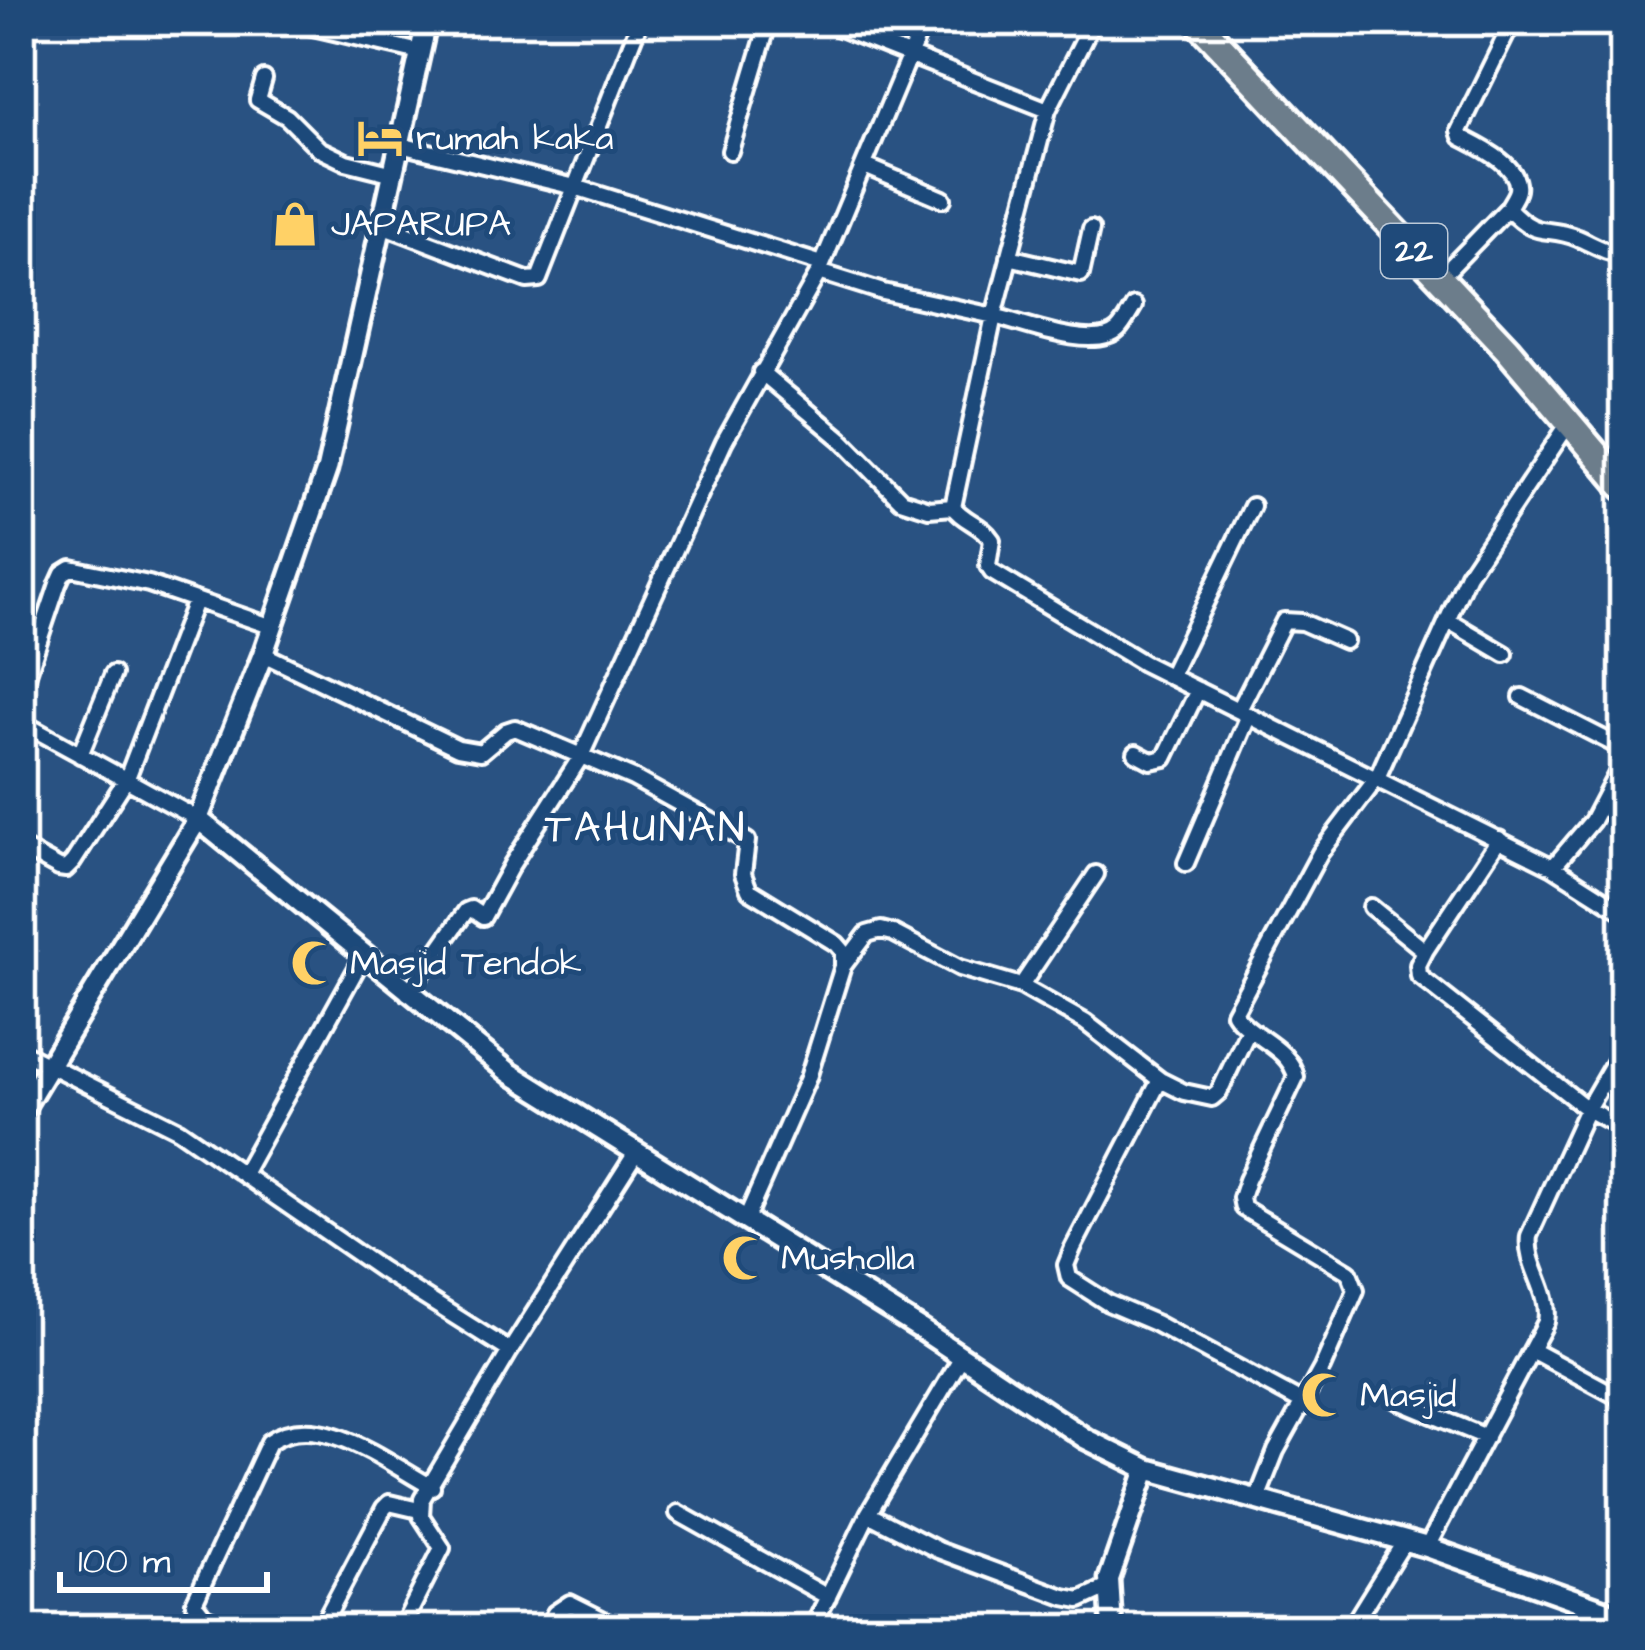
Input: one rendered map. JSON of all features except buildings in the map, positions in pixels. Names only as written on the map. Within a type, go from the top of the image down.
[{"type":"highway","name":"22","points":[[1197,21],[1440,278],[1624,487]]},
{"type":"street","points":[[21,75],[25,21]]},
{"type":"street","points":[[287,21],[420,52]]},
{"type":"street","points":[[21,1112],[198,820],[273,627],[327,469],[428,21]]},
{"type":"street","points":[[384,226],[539,279],[640,21]]},
{"type":"street","points":[[730,152],[769,21]]},
{"type":"street","points":[[822,21],[1048,110]]},
{"type":"street","points":[[408,993],[466,911],[483,917],[495,901],[512,864],[580,758],[724,442],[820,268],[924,21]]},
{"type":"street","points":[[1093,21],[1048,110],[994,316],[952,507],[962,520],[988,532],[992,572],[1170,676],[1553,866],[1624,912]]},
{"type":"street","points":[[1440,278],[1508,208],[1517,189],[1508,167],[1461,137],[1459,130],[1513,21]]},
{"type":"street","points":[[264,79],[258,100],[287,117],[319,149],[346,162],[394,174]]},
{"type":"street","points":[[400,145],[575,188],[883,292],[1053,332],[1096,338],[1120,329],[1134,306]]},
{"type":"street","points":[[865,166],[944,199]]},
{"type":"street","points":[[1508,208],[1541,233],[1563,234],[1624,255]]},
{"type":"street","points":[[1010,257],[1081,274],[1091,229]]},
{"type":"street","points":[[761,372],[841,439],[901,500],[928,509],[952,507]]},
{"type":"street","points":[[1257,1499],[1276,1451],[1352,1303],[1355,1282],[1349,1272],[1243,1208],[1247,1180],[1296,1077],[1286,1056],[1235,1016],[1238,1005],[1320,853],[1377,778],[1468,574],[1569,423]]},
{"type":"street","points":[[1170,676],[1252,506]]},
{"type":"street","points":[[21,694],[66,569],[77,567],[273,627]]},
{"type":"street","points":[[21,847],[66,869],[128,778],[195,601]]},
{"type":"street","points":[[1186,863],[1284,621],[1302,622],[1345,641]]},
{"type":"street","points":[[1449,621],[1505,654]]},
{"type":"street","points":[[262,654],[458,748],[481,752],[515,728],[670,796],[747,841],[743,874],[748,890],[838,944],[843,966]]},
{"type":"street","points":[[80,755],[113,674]]},
{"type":"street","points":[[1136,753],[1151,761],[1165,758],[1198,690]]},
{"type":"street","points":[[1522,697],[1624,749]]},
{"type":"street","points":[[21,722],[198,820],[510,1073],[1058,1423],[1147,1469],[1427,1547],[1611,1619]]},
{"type":"street","points":[[1553,866],[1592,821],[1624,760]]},
{"type":"street","points":[[1499,839],[1425,951],[1418,965],[1424,983],[1587,1109],[1624,1129]]},
{"type":"street","points":[[1021,986],[1096,874]]},
{"type":"street","points":[[1371,907],[1425,951]]},
{"type":"street","points":[[745,1221],[808,1078],[843,966],[867,934],[881,930],[960,968],[1021,986],[1085,1022],[1160,1080],[1212,1098],[1225,1083],[1249,1029]]},
{"type":"street","points":[[243,1174],[363,957]]},
{"type":"street","points":[[1427,1547],[1533,1351],[1548,1313],[1528,1247],[1529,1236],[1587,1109],[1624,1045]]},
{"type":"street","points":[[21,1051],[179,1130],[470,1329],[510,1351]]},
{"type":"street","points":[[1160,1080],[1073,1248],[1066,1265],[1069,1278],[1108,1304],[1155,1323],[1303,1403]]},
{"type":"street","points":[[419,1510],[510,1351],[637,1151]]},
{"type":"street","points":[[1533,1351],[1624,1400]]},
{"type":"street","points":[[812,1629],[868,1514],[961,1358]]},
{"type":"street","points":[[1394,1399],[1486,1437]]},
{"type":"street","points":[[236,1629],[204,1616],[194,1604],[269,1442],[292,1431],[311,1429],[352,1443],[432,1487]]},
{"type":"street","points":[[1112,1629],[1108,1587],[1147,1469]]},
{"type":"street","points":[[320,1629],[389,1503],[419,1510],[442,1548],[401,1629]]},
{"type":"street","points":[[678,1513],[828,1597]]},
{"type":"street","points":[[868,1514],[938,1550],[1064,1598],[1080,1600],[1108,1587]]},
{"type":"street","points":[[1350,1629],[1404,1542]]},
{"type":"street","points":[[547,1629],[555,1612],[570,1603],[602,1618]]},
{"type":"place","name":"rumah kaka","points":[[380,138]]},
{"type":"place","name":"JAPARUPA","points":[[295,224]]},
{"type":"place","name":"Masjid Tendok","points":[[314,963]]},
{"type":"place","name":"Musholla","points":[[745,1258]]},
{"type":"place","name":"Masjid","points":[[1324,1395]]},
{"type":"district","name":"TAHUNAN","points":[[646,829]]}]
